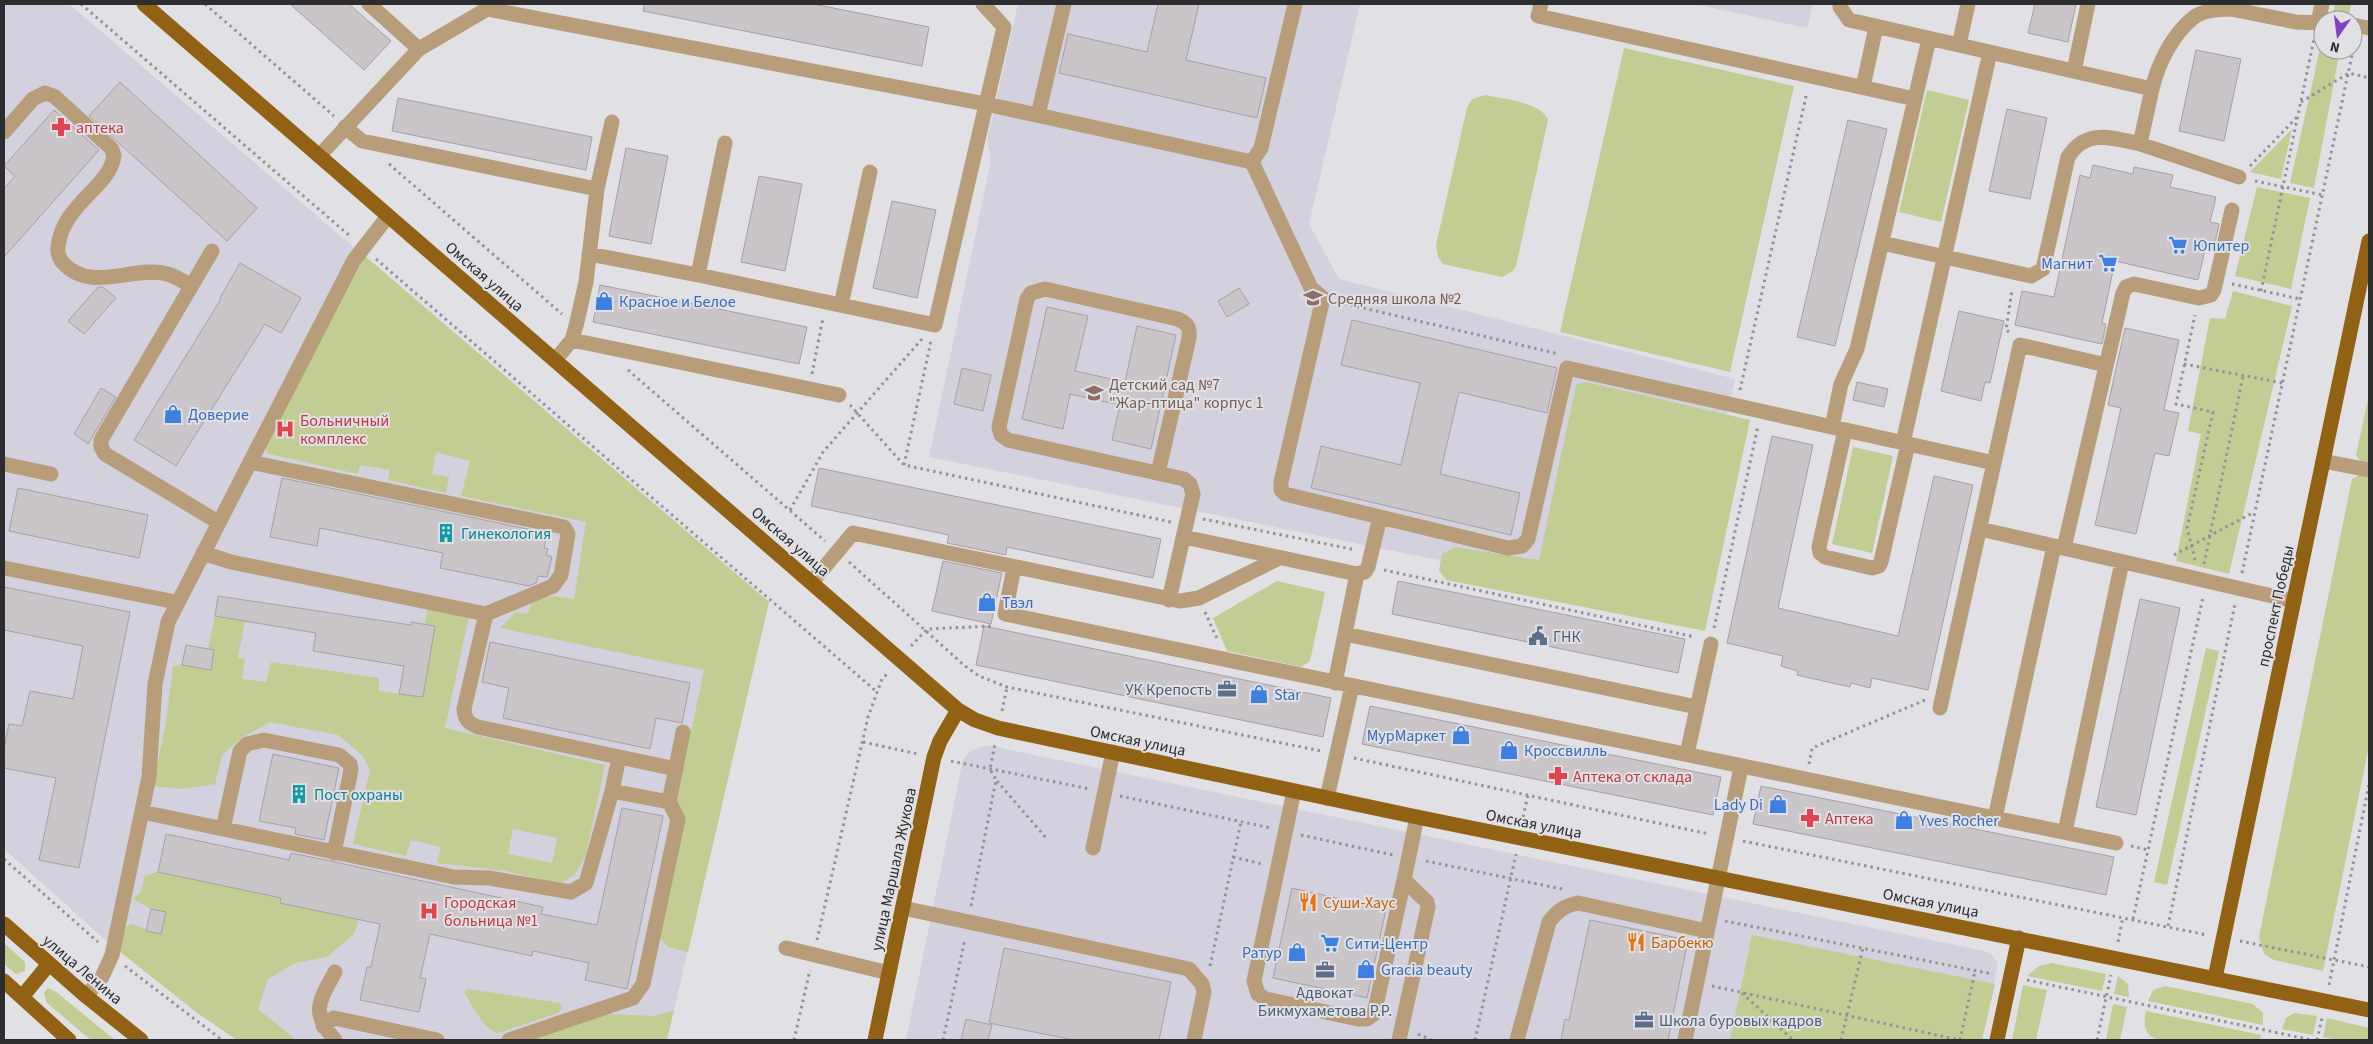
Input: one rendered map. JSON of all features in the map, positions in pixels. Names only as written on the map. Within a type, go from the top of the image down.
[{"type":"main road","name":"Омская улица","points":[[144,4],[958,710],[976,720],[998,728],[1417,817],[2369,1010]]},
{"type":"main road","name":"проспект Победы","points":[[2215,978],[2369,241]]},
{"type":"main road","name":"улица Маршала Жукова","points":[[875,1040],[934,757],[940,741],[958,710]]},
{"type":"main road","name":"улица Ленина","points":[[4,924],[86,996],[142,1040]]},
{"type":"main road","points":[[1997,1040],[2019,938]]},
{"type":"main road","points":[[22,997],[49,964]]},
{"type":"main road","points":[[4,981],[69,1040]]},
{"type":"lane","points":[[369,4],[419,49]]},
{"type":"lane","points":[[589,254],[935,325],[1004,28],[983,4]]},
{"type":"lane","points":[[1038,115],[1064,4]]},
{"type":"lane","points":[[1252,162],[1261,148],[1295,4]]},
{"type":"lane","points":[[1540,4],[1538,16],[1915,99]]},
{"type":"lane","points":[[1840,4],[1849,20],[2152,89]]},
{"type":"lane","points":[[1958,45],[1968,4]]},
{"type":"lane","points":[[2074,71],[2088,4]]},
{"type":"lane","points":[[2140,144],[2152,89],[2164,56],[2193,18],[2216,9],[2232,6],[2296,22],[2313,23]]},
{"type":"lane","points":[[319,156],[419,49],[488,7],[986,104],[1252,162]]},
{"type":"lane","points":[[1863,87],[1876,26]]},
{"type":"lane","points":[[1929,39],[1857,349],[1841,384],[1839,429],[1819,547],[1820,553],[1825,557],[1872,568],[1878,566],[1881,562],[1944,259],[1990,52]]},
{"type":"lane","points":[[4,132],[33,99],[45,93],[54,96],[110,148],[114,155],[110,168],[66,218],[60,233],[57,250],[62,262],[73,273],[86,278],[161,273],[177,278],[190,286]]},
{"type":"lane","points":[[555,360],[572,340],[586,282],[597,189],[612,122]]},
{"type":"lane","points":[[345,127],[362,141],[597,189]]},
{"type":"lane","points":[[1882,243],[1944,259],[2031,276],[2043,269],[2068,157],[2072,151],[2094,136],[2103,136],[2140,144],[2240,177]]},
{"type":"lane","points":[[698,275],[725,143]]},
{"type":"lane","points":[[1252,162],[1311,288],[1323,298],[1281,482],[1281,490],[1292,496],[1508,548],[1522,546],[1528,539],[1567,368],[1994,463]]},
{"type":"lane","points":[[834,303],[870,172]]},
{"type":"lane","points":[[1995,818],[2059,548],[2123,293],[2126,287],[2134,284],[2199,298],[2211,295],[2214,290],[2232,210]]},
{"type":"lane","points":[[86,996],[102,977],[112,955],[149,777],[155,684],[164,636],[176,602],[363,247],[388,216]]},
{"type":"lane","points":[[212,251],[100,440],[101,447],[106,454],[218,522]]},
{"type":"lane","points":[[1158,473],[1190,338],[1190,329],[1186,323],[1178,319],[1045,288],[1031,293],[1027,299],[999,427],[1001,435],[1008,440],[1184,479],[1190,484],[1193,494],[1169,600]]},
{"type":"lane","points":[[572,340],[839,395]]},
{"type":"lane","points":[[1940,708],[2020,345],[2106,365]]},
{"type":"lane","points":[[2323,461],[2369,470]]},
{"type":"lane","points":[[203,553],[231,562],[486,614],[553,586],[561,575],[568,534],[564,527],[250,462]]},
{"type":"lane","points":[[4,464],[51,474]]},
{"type":"lane","points":[[1335,683],[1345,634],[1380,517]]},
{"type":"lane","points":[[1186,526],[1279,558],[1365,565]]},
{"type":"lane","points":[[1980,529],[2294,601]]},
{"type":"lane","points":[[812,582],[854,533],[1180,601],[1200,598],[1279,558]]},
{"type":"lane","points":[[2065,832],[2122,562]]},
{"type":"lane","points":[[1014,567],[1005,614],[2116,843]]},
{"type":"lane","points":[[4,568],[176,602]]},
{"type":"lane","points":[[486,614],[464,709],[465,718],[470,724],[676,770]]},
{"type":"lane","points":[[1345,634],[1697,707]]},
{"type":"lane","points":[[1687,754],[1711,644]]},
{"type":"lane","points":[[1327,798],[1352,686]]},
{"type":"lane","points":[[509,1040],[633,998],[639,992],[643,984],[678,818],[670,802],[683,732]]},
{"type":"lane","points":[[223,829],[240,751],[247,744],[264,740],[339,755],[350,764],[351,770],[334,852]]},
{"type":"lane","points":[[1093,848],[1113,752]]},
{"type":"lane","points":[[142,812],[454,877],[489,878],[571,892],[586,883],[612,791],[619,758]]},
{"type":"lane","points":[[1685,1040],[1741,767]]},
{"type":"lane","points":[[612,791],[670,802]]},
{"type":"lane","points":[[1294,791],[1254,981],[1258,994],[1266,999],[1358,1019],[1367,1019],[1374,1014],[1377,1008],[1417,817]]},
{"type":"lane","points":[[1399,1040],[1428,907],[1427,902],[1404,880]]},
{"type":"lane","points":[[1517,1040],[1549,922],[1555,913],[1566,906],[1578,903],[1707,931]]},
{"type":"lane","points":[[902,908],[1189,969],[1202,984],[1204,992],[1194,1040]]},
{"type":"lane","points":[[786,948],[889,973]]},
{"type":"lane","points":[[335,972],[320,1003],[319,1014],[323,1026],[336,1040]]},
{"type":"lane","points":[[323,1026],[334,1018],[437,1040]]},
{"type":"path","points":[[81,4],[877,692]]},
{"type":"path","points":[[205,4],[345,127]]},
{"type":"path","points":[[2261,291],[2313,54]]},
{"type":"path","points":[[2168,926],[2254,512],[2352,60]]},
{"type":"path","points":[[2302,102],[2349,73],[2369,78]]},
{"type":"path","points":[[1736,406],[1811,77]]},
{"type":"path","points":[[2240,177],[2299,115]]},
{"type":"path","points":[[2240,177],[2323,195]]},
{"type":"path","points":[[2014,274],[2006,330],[2020,345]]},
{"type":"path","points":[[2236,285],[2300,299]]},
{"type":"path","points":[[1323,298],[1563,355],[1568,362],[1567,368]]},
{"type":"path","points":[[2199,298],[2176,404],[2213,412],[2187,528],[2190,546],[2204,580]]},
{"type":"path","points":[[809,389],[834,303]]},
{"type":"path","points":[[790,510],[823,452],[935,325]]},
{"type":"path","points":[[904,465],[935,325]]},
{"type":"path","points":[[2184,364],[2282,383]]},
{"type":"path","points":[[2133,919],[2204,580],[2211,534],[2243,376]]},
{"type":"path","points":[[839,395],[857,412],[904,465],[1687,634],[1711,644],[1761,411]]},
{"type":"path","points":[[2152,568],[2254,512]]},
{"type":"path","points":[[1200,598],[1226,660]]},
{"type":"path","points":[[794,1040],[868,717],[882,679],[927,629],[978,625],[995,626],[1005,614]]},
{"type":"path","points":[[1007,687],[990,769],[996,780],[1048,839]]},
{"type":"path","points":[[1806,780],[1812,748],[1944,692]]},
{"type":"path","points":[[944,1040],[996,780]]},
{"type":"path","points":[[2335,960],[2369,784]]},
{"type":"path","points":[[1523,817],[1528,795]]},
{"type":"path","points":[[1209,972],[1241,822]]},
{"type":"path","points":[[1475,1040],[1516,854]]},
{"type":"path","points":[[1233,857],[1279,867]]},
{"type":"path","points":[[2098,1040],[2123,917],[2369,967]]},
{"type":"path","points":[[1841,1040],[1863,948]]},
{"type":"path","points":[[1697,982],[1960,1040],[1976,971]]},
{"type":"path","points":[[1742,992],[1793,1040]]},
{"type":"shaded area","name":"Больничный комплекс","points":[[4,4],[69,4],[769,602],[667,1040],[237,1040],[196,1012],[103,938],[4,849]]},
{"type":"shaded area","name":"Средняя школа №2","points":[[1018,4],[1360,4],[1309,224],[1339,279],[1735,379],[1681,609],[929,457],[991,161],[987,141]]},
{"type":"shaded area","points":[[1694,4],[1813,4],[1807,28]]},
{"type":"shaded area","points":[[991,746],[1984,951],[1991,954],[1997,962],[1997,970],[1982,1040],[906,1040],[963,760],[968,753],[979,747]]},
{"type":"green space","points":[[2335,4],[2351,4],[2350,10],[2334,10]]},
{"type":"green space","points":[[1624,48],[1794,86],[1730,372],[1560,332]]},
{"type":"green space","points":[[2317,60],[2338,60],[2314,188],[2290,183]]},
{"type":"green space","points":[[1927,90],[1969,100],[1941,222],[1899,212]]},
{"type":"green space","points":[[1485,95],[1530,105],[1544,114],[1548,120],[1516,266],[1513,271],[1502,277],[1443,264],[1438,257],[1436,245],[1467,108],[1472,99]]},
{"type":"green space","points":[[2292,129],[2281,179],[2250,172]]},
{"type":"green space","points":[[2257,187],[2310,198],[2291,289],[2235,276]]},
{"type":"green space","points":[[365,256],[769,602],[688,952],[668,947],[658,936],[674,802],[687,733],[692,728],[704,670],[500,628],[516,612],[527,614],[534,599],[554,596],[574,599],[586,522],[461,496],[470,461],[436,452],[432,474],[449,477],[446,493],[388,480],[390,470],[360,465],[358,474],[269,454],[264,448]]},
{"type":"green space","points":[[2233,291],[2292,306],[2229,574],[2176,561],[2201,434],[2188,431],[2210,318],[2225,319]]},
{"type":"green space","points":[[1586,382],[1750,420],[1705,631],[1446,580],[1439,570],[1442,554],[1455,547],[1539,560],[1576,385]]},
{"type":"green space","points":[[2369,395],[2369,463],[2360,461],[2356,455]]},
{"type":"green space","points":[[1853,447],[1893,456],[1872,553],[1832,544]]},
{"type":"green space","points":[[2359,475],[2369,477],[2369,746],[2323,971],[2274,960],[2264,954],[2259,937],[2352,479]]},
{"type":"green space","points":[[1277,581],[1325,592],[1310,661],[1301,667],[1227,651],[1213,618]]},
{"type":"green space","points":[[428,608],[469,616],[445,728],[605,765],[586,855],[574,876],[562,882],[547,881],[506,871],[437,863],[441,847],[411,840],[406,856],[353,844],[370,770],[362,755],[338,735],[270,722],[243,737],[222,755],[215,784],[181,789],[153,786],[166,722],[173,666],[182,665],[211,670],[214,650],[208,649],[215,616],[245,621],[238,658],[245,659],[242,679],[266,682],[271,662],[379,678],[379,691],[423,697],[435,626],[425,624]],"holes":[[[513,829],[557,838],[552,863],[508,854]]]},
{"type":"green space","points":[[2206,648],[2219,651],[2167,885],[2154,882]]},
{"type":"green space","points":[[158,872],[281,898],[280,903],[359,920],[354,934],[327,957],[295,963],[268,979],[258,1009],[296,1040],[237,1040],[196,1012],[119,951],[123,928],[131,924],[161,934],[166,912],[151,909],[133,899],[141,892],[145,875]]},
{"type":"green space","points":[[1752,935],[1995,984],[1982,1040],[1730,1040]]},
{"type":"green space","points":[[4,943],[25,962],[25,971],[16,974],[4,964]]},
{"type":"green space","points":[[2052,963],[2106,974],[2102,991],[2027,976],[2039,966]]},
{"type":"green space","points":[[2118,976],[2128,984],[2129,997],[2114,994]]},
{"type":"green space","points":[[2023,985],[2047,990],[2036,1040],[2012,1040]]},
{"type":"green space","points":[[2165,986],[2253,1004],[2263,1013],[2263,1025],[2148,1001],[2153,990]]},
{"type":"green space","points":[[48,988],[55,991],[115,1040],[91,1040],[47,1003],[44,993]]},
{"type":"green space","points":[[469,989],[560,1003],[562,1008],[558,1013],[498,1033],[487,1027],[478,1016],[464,992]]},
{"type":"green space","points":[[2113,1004],[2127,1007],[2120,1040],[2106,1040]]},
{"type":"green space","points":[[674,1010],[667,1040],[525,1040],[604,1014],[655,1016]]},
{"type":"green space","points":[[2146,1011],[2261,1035],[2260,1040],[2160,1040],[2151,1036],[2146,1030]]},
{"type":"green space","points":[[2294,1013],[2317,1016],[2313,1035],[2282,1029],[2286,1018]]},
{"type":"green space","points":[[2327,1018],[2369,1028],[2369,1040],[2338,1040],[2323,1037]]},
{"type":"building","points":[[290,4],[349,4],[391,41],[364,70]]},
{"type":"building","points":[[644,4],[813,4],[929,27],[922,66],[643,11]]},
{"type":"building","points":[[1158,4],[1199,4],[1186,60],[1266,78],[1257,118],[1059,73],[1068,34],[1147,52]]},
{"type":"building","points":[[2035,4],[2076,4],[2068,42],[2028,33]]},
{"type":"building","points":[[2196,50],[2241,59],[2224,141],[2179,131]]},
{"type":"building","points":[[120,82],[257,208],[227,241],[89,116]]},
{"type":"building","points":[[398,98],[592,137],[586,170],[392,131]]},
{"type":"building","points":[[2007,109],[2047,118],[2030,199],[1989,191]]},
{"type":"building","points":[[54,110],[99,150],[4,257],[4,189],[15,176],[4,166]]},
{"type":"building","points":[[1848,120],[1887,129],[1835,346],[1797,337]]},
{"type":"building","points":[[626,148],[668,156],[651,244],[609,236]]},
{"type":"building","points":[[2093,165],[2133,174],[2134,167],[2173,175],[2170,187],[2216,197],[2210,222],[2219,224],[2214,248],[2206,246],[2198,280],[2115,261],[2102,323],[2106,324],[2102,344],[2015,325],[2022,291],[2054,297],[2080,175],[2090,178]]},
{"type":"building","points":[[759,176],[802,184],[785,271],[741,262]]},
{"type":"building","points":[[892,201],[936,210],[917,298],[873,288]]},
{"type":"building","points":[[240,263],[301,298],[281,333],[265,324],[176,466],[134,440],[221,299]]},
{"type":"building","points":[[600,285],[807,327],[799,364],[593,322]]},
{"type":"building","points":[[98,287],[103,287],[116,298],[84,334],[68,321]]},
{"type":"building","points":[[1239,288],[1249,304],[1227,317],[1218,301]]},
{"type":"building","points":[[1047,307],[1088,316],[1075,371],[1125,382],[1137,326],[1176,335],[1151,449],[1112,440],[1120,405],[1070,394],[1063,429],[1022,419]]},
{"type":"building","points":[[1959,311],[2004,321],[1990,383],[1985,382],[1981,401],[1941,391]]},
{"type":"building","points":[[1352,320],[1557,368],[1547,413],[1459,392],[1440,474],[1520,493],[1511,535],[1311,488],[1321,446],[1401,465],[1420,383],[1341,365]]},
{"type":"building","points":[[2125,328],[2179,340],[2164,410],[2179,413],[2169,456],[2155,453],[2136,534],[2095,525],[2121,408],[2108,405]]},
{"type":"building","points":[[962,368],[991,375],[983,411],[954,404]]},
{"type":"building","points":[[1857,382],[1888,389],[1884,407],[1853,400]]},
{"type":"building","points":[[101,388],[116,397],[88,444],[74,434]]},
{"type":"building","points":[[1772,436],[1813,445],[1778,608],[1898,636],[1934,476],[1973,485],[1928,690],[1872,678],[1870,688],[1851,683],[1850,687],[1797,675],[1798,671],[1781,666],[1783,656],[1727,643]]},
{"type":"building","points":[[819,468],[1161,539],[1153,578],[1007,547],[1006,555],[947,543],[949,535],[811,506]]},
{"type":"building","name":"Гинекология","points":[[282,478],[547,533],[544,548],[548,549],[546,555],[552,557],[547,577],[538,576],[536,583],[529,586],[440,568],[443,553],[320,528],[317,546],[270,537]]},
{"type":"building","points":[[18,488],[148,515],[139,558],[9,531]]},
{"type":"building","points":[[943,561],[1002,573],[991,624],[932,611]]},
{"type":"building","points":[[1398,581],[1685,639],[1678,673],[1392,614]]},
{"type":"building","points":[[4,587],[130,612],[79,868],[39,860],[56,778],[4,768],[4,748],[9,724],[22,726],[30,691],[73,699],[83,646],[4,630]]},
{"type":"building","points":[[218,596],[411,625],[411,622],[435,626],[423,697],[399,694],[404,666],[313,651],[316,633],[215,616]]},
{"type":"building","points":[[2140,599],[2180,608],[2136,815],[2096,807]]},
{"type":"building","points":[[984,626],[1331,698],[1323,737],[976,665]]},
{"type":"building","points":[[490,642],[690,683],[682,723],[656,718],[650,749],[503,718],[509,688],[482,682]]},
{"type":"building","points":[[186,645],[214,650],[211,670],[182,665]]},
{"type":"building","points":[[1370,706],[1721,777],[1713,815],[1362,744]]},
{"type":"building","name":"Пост охраны","points":[[273,754],[339,768],[324,840],[295,834],[296,828],[259,821]]},
{"type":"building","points":[[1761,786],[2114,857],[2106,895],[1753,824]]},
{"type":"building","name":"Городская больница №1","points":[[622,808],[663,816],[627,989],[585,980],[589,963],[533,951],[532,956],[430,934],[420,978],[426,979],[419,1012],[360,1000],[367,967],[371,967],[380,924],[280,903],[281,898],[158,872],[166,834],[289,860],[291,853],[321,859],[543,907],[541,914],[597,925]]},
{"type":"building","name":"Сити-Центр","points":[[1292,888],[1386,909],[1367,998],[1273,978]]},
{"type":"building","points":[[151,909],[166,912],[161,934],[146,931]]},
{"type":"building","points":[[1590,920],[1688,940],[1668,1040],[1561,1040],[1565,1019],[1569,1020]]},
{"type":"building","points":[[1004,948],[1171,982],[1159,1040],[1074,1040],[989,1023]]},
{"type":"building","points":[[966,1019],[992,1025],[988,1040],[961,1040]]},
{"type":"place","name":"аптека","points":[[61,127]]},
{"type":"place","name":"Юпитер","points":[[2178,245]]},
{"type":"place","name":"Магнит","points":[[2108,263]]},
{"type":"place","name":"Средняя школа №2","points":[[1313,298]]},
{"type":"place","name":"Красное и Белое","points":[[604,301]]},
{"type":"place","name":"Детский сад №7 \"Жар-птица\" корпус 1","points":[[1094,393]]},
{"type":"place","name":"Доверие","points":[[173,414]]},
{"type":"place","name":"Больничный комплекс","points":[[285,429]]},
{"type":"place","name":"Гинекология","points":[[446,533]]},
{"type":"place","name":"Твэл","points":[[987,602]]},
{"type":"place","name":"ГНК","points":[[1538,636]]},
{"type":"place","name":"УК Крепость","points":[[1227,689]]},
{"type":"place","name":"Star","points":[[1259,694]]},
{"type":"place","name":"МурМаркет","points":[[1461,735]]},
{"type":"place","name":"Кроссвилль","points":[[1509,750]]},
{"type":"place","name":"Аптека от склада","points":[[1558,776]]},
{"type":"place","name":"Пост охраны","points":[[299,794]]},
{"type":"place","name":"Lady Di","points":[[1778,804]]},
{"type":"place","name":"Аптека","points":[[1810,818]]},
{"type":"place","name":"Yves Rocher","points":[[1904,820]]},
{"type":"place","name":"Суши-Хаус","points":[[1308,902]]},
{"type":"place","name":"Городская больница №1","points":[[429,911]]},
{"type":"place","name":"Барбекю","points":[[1636,942]]},
{"type":"place","name":"Сити-Центр","points":[[1330,943]]},
{"type":"place","name":"Ратур","points":[[1297,952]]},
{"type":"place","name":"Gracia beauty","points":[[1366,969]]},
{"type":"place","name":"Адвокат Бикмухаметова Р.Р.","points":[[1325,970]]},
{"type":"place","name":"Школа буровых кадров","points":[[1644,1020]]}]
